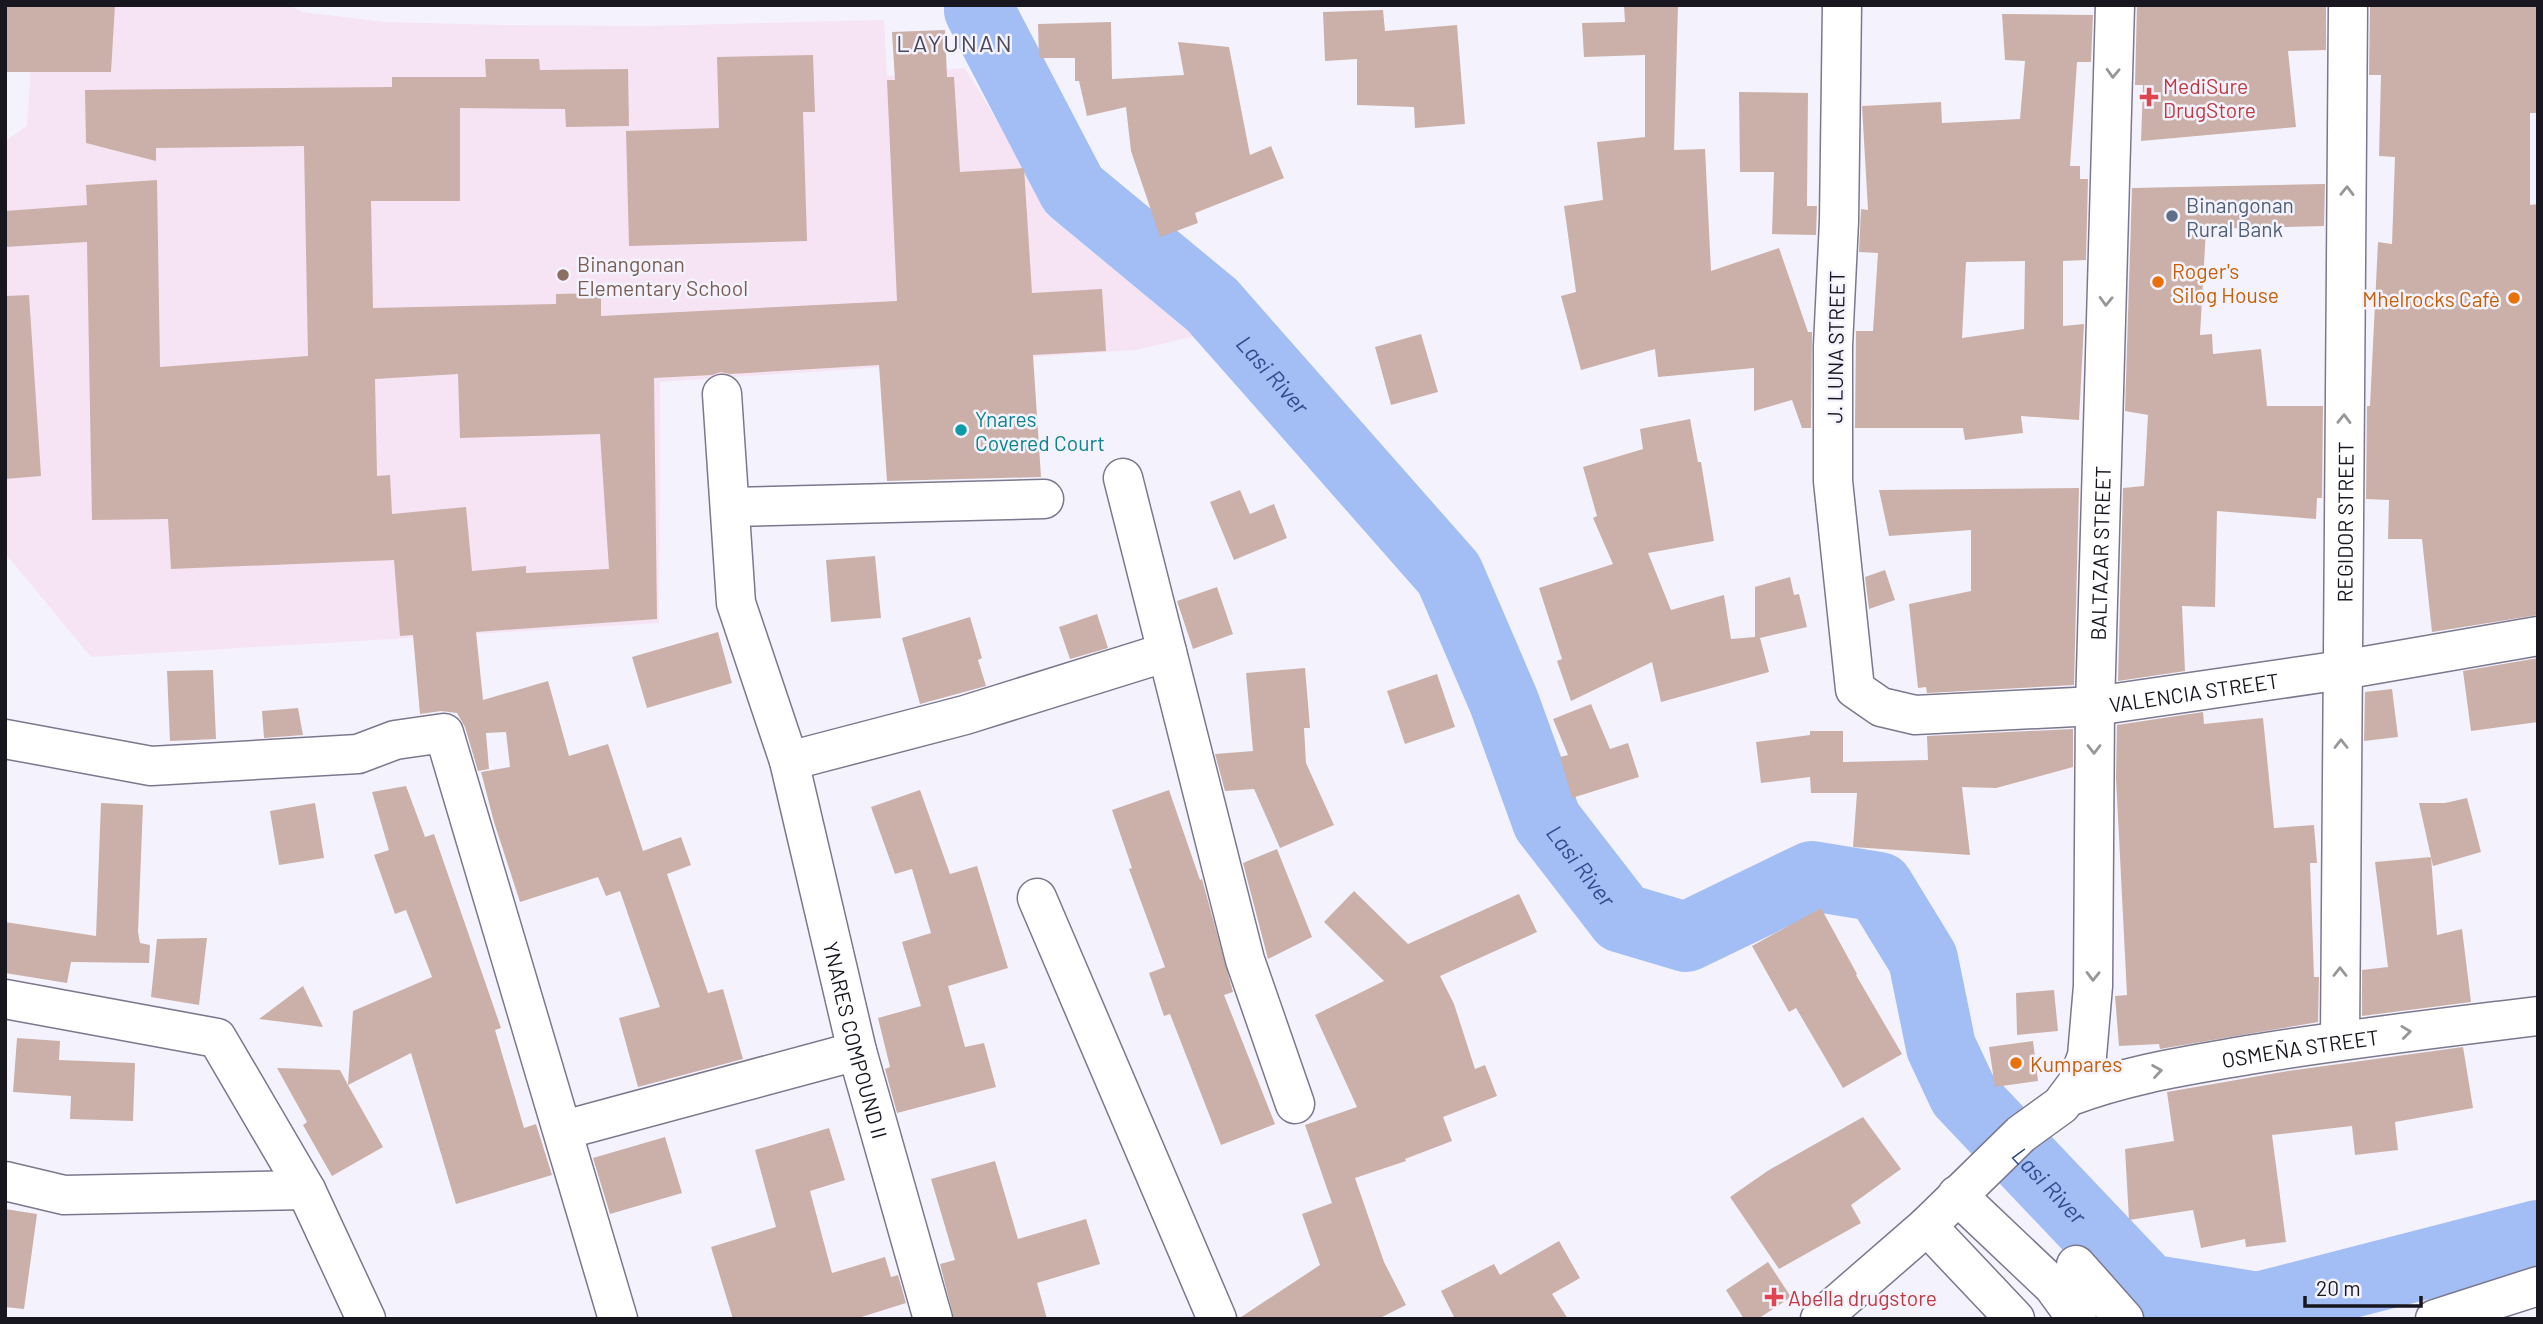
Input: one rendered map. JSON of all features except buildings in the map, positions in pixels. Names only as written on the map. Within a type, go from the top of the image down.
[{"type":"street","name":"J. LUNA STREET","points":[[1843,5],[1839,221],[1833,346],[1833,481],[1855,688]]},
{"type":"street","name":"BALTAZAR STREET","points":[[2068,1097],[2087,1056],[2092,1014],[2095,706],[2115,5]]},
{"type":"street","name":"REGIDOR STREET","points":[[2340,1040],[2348,5]]},
{"type":"street","name":"YNARES COMPOUND II","points":[[722,394],[736,603],[789,761],[857,1051],[933,1319]]},
{"type":"street","points":[[1123,478],[1245,960],[1296,1104]]},
{"type":"street","points":[[730,507],[1044,499]]},
{"type":"street","name":"VALENCIA STREET","points":[[1855,688],[1881,707],[1915,715],[2095,706],[2342,670],[2538,636]]},
{"type":"street","points":[[789,761],[965,715],[1167,652]]},
{"type":"street","points":[[5,739],[151,766],[358,754],[394,740],[444,733],[618,1319]]},
{"type":"street","points":[[1037,898],[1217,1319]]},
{"type":"street","points":[[5,999],[217,1038],[306,1190],[366,1319]]},
{"type":"street","name":"OSMEÑA STREET","points":[[2068,1097],[2140,1073],[2340,1040],[2538,1016]]},
{"type":"street","points":[[564,1130],[857,1051]]},
{"type":"street","points":[[1820,1319],[1927,1226],[2021,1134],[2068,1097]]},
{"type":"street","points":[[5,1181],[64,1195],[306,1190]]},
{"type":"street","points":[[1957,1195],[2053,1286],[2077,1319]]},
{"type":"street","points":[[1927,1226],[2015,1319]]},
{"type":"street","points":[[2076,1265],[2124,1319]]},
{"type":"street","points":[[2435,1319],[2538,1286]]},
{"type":"shaded area","name":"Binangonan Elementary School","points":[[35,5],[289,5],[303,12],[385,22],[504,25],[646,26],[884,20],[887,76],[965,68],[1017,153],[1046,214],[1195,336],[1137,350],[660,382],[659,623],[91,657],[5,553],[5,141],[27,126]]},
{"type":"waterway","name":"Lasi River","points":[[980,5],[979,10],[1073,190],[1212,305],[1449,574],[1504,702],[1547,821],[1622,918],[1686,937],[1812,876],[1879,887],[1923,959],[1941,1047],[1963,1094],[2148,1289],[2258,1307],[2538,1235]]},
{"type":"place","name":"MediSure DrugStore","points":[[2149,97]]},
{"type":"place","name":"Binangonan Rural Bank","points":[[2172,216]]},
{"type":"place","name":"Binangonan Elementary School","points":[[563,275]]},
{"type":"place","name":"Roger's Silog House","points":[[2158,282]]},
{"type":"place","name":"Mhelrocks Cafè","points":[[2514,298]]},
{"type":"place","name":"Ynares Covered Court","points":[[961,430]]},
{"type":"place","name":"Kumpares","points":[[2016,1063]]},
{"type":"place","name":"Abella drugstore","points":[[1774,1297]]},
{"type":"district","name":"LAYUNAN","points":[[955,42]]}]
